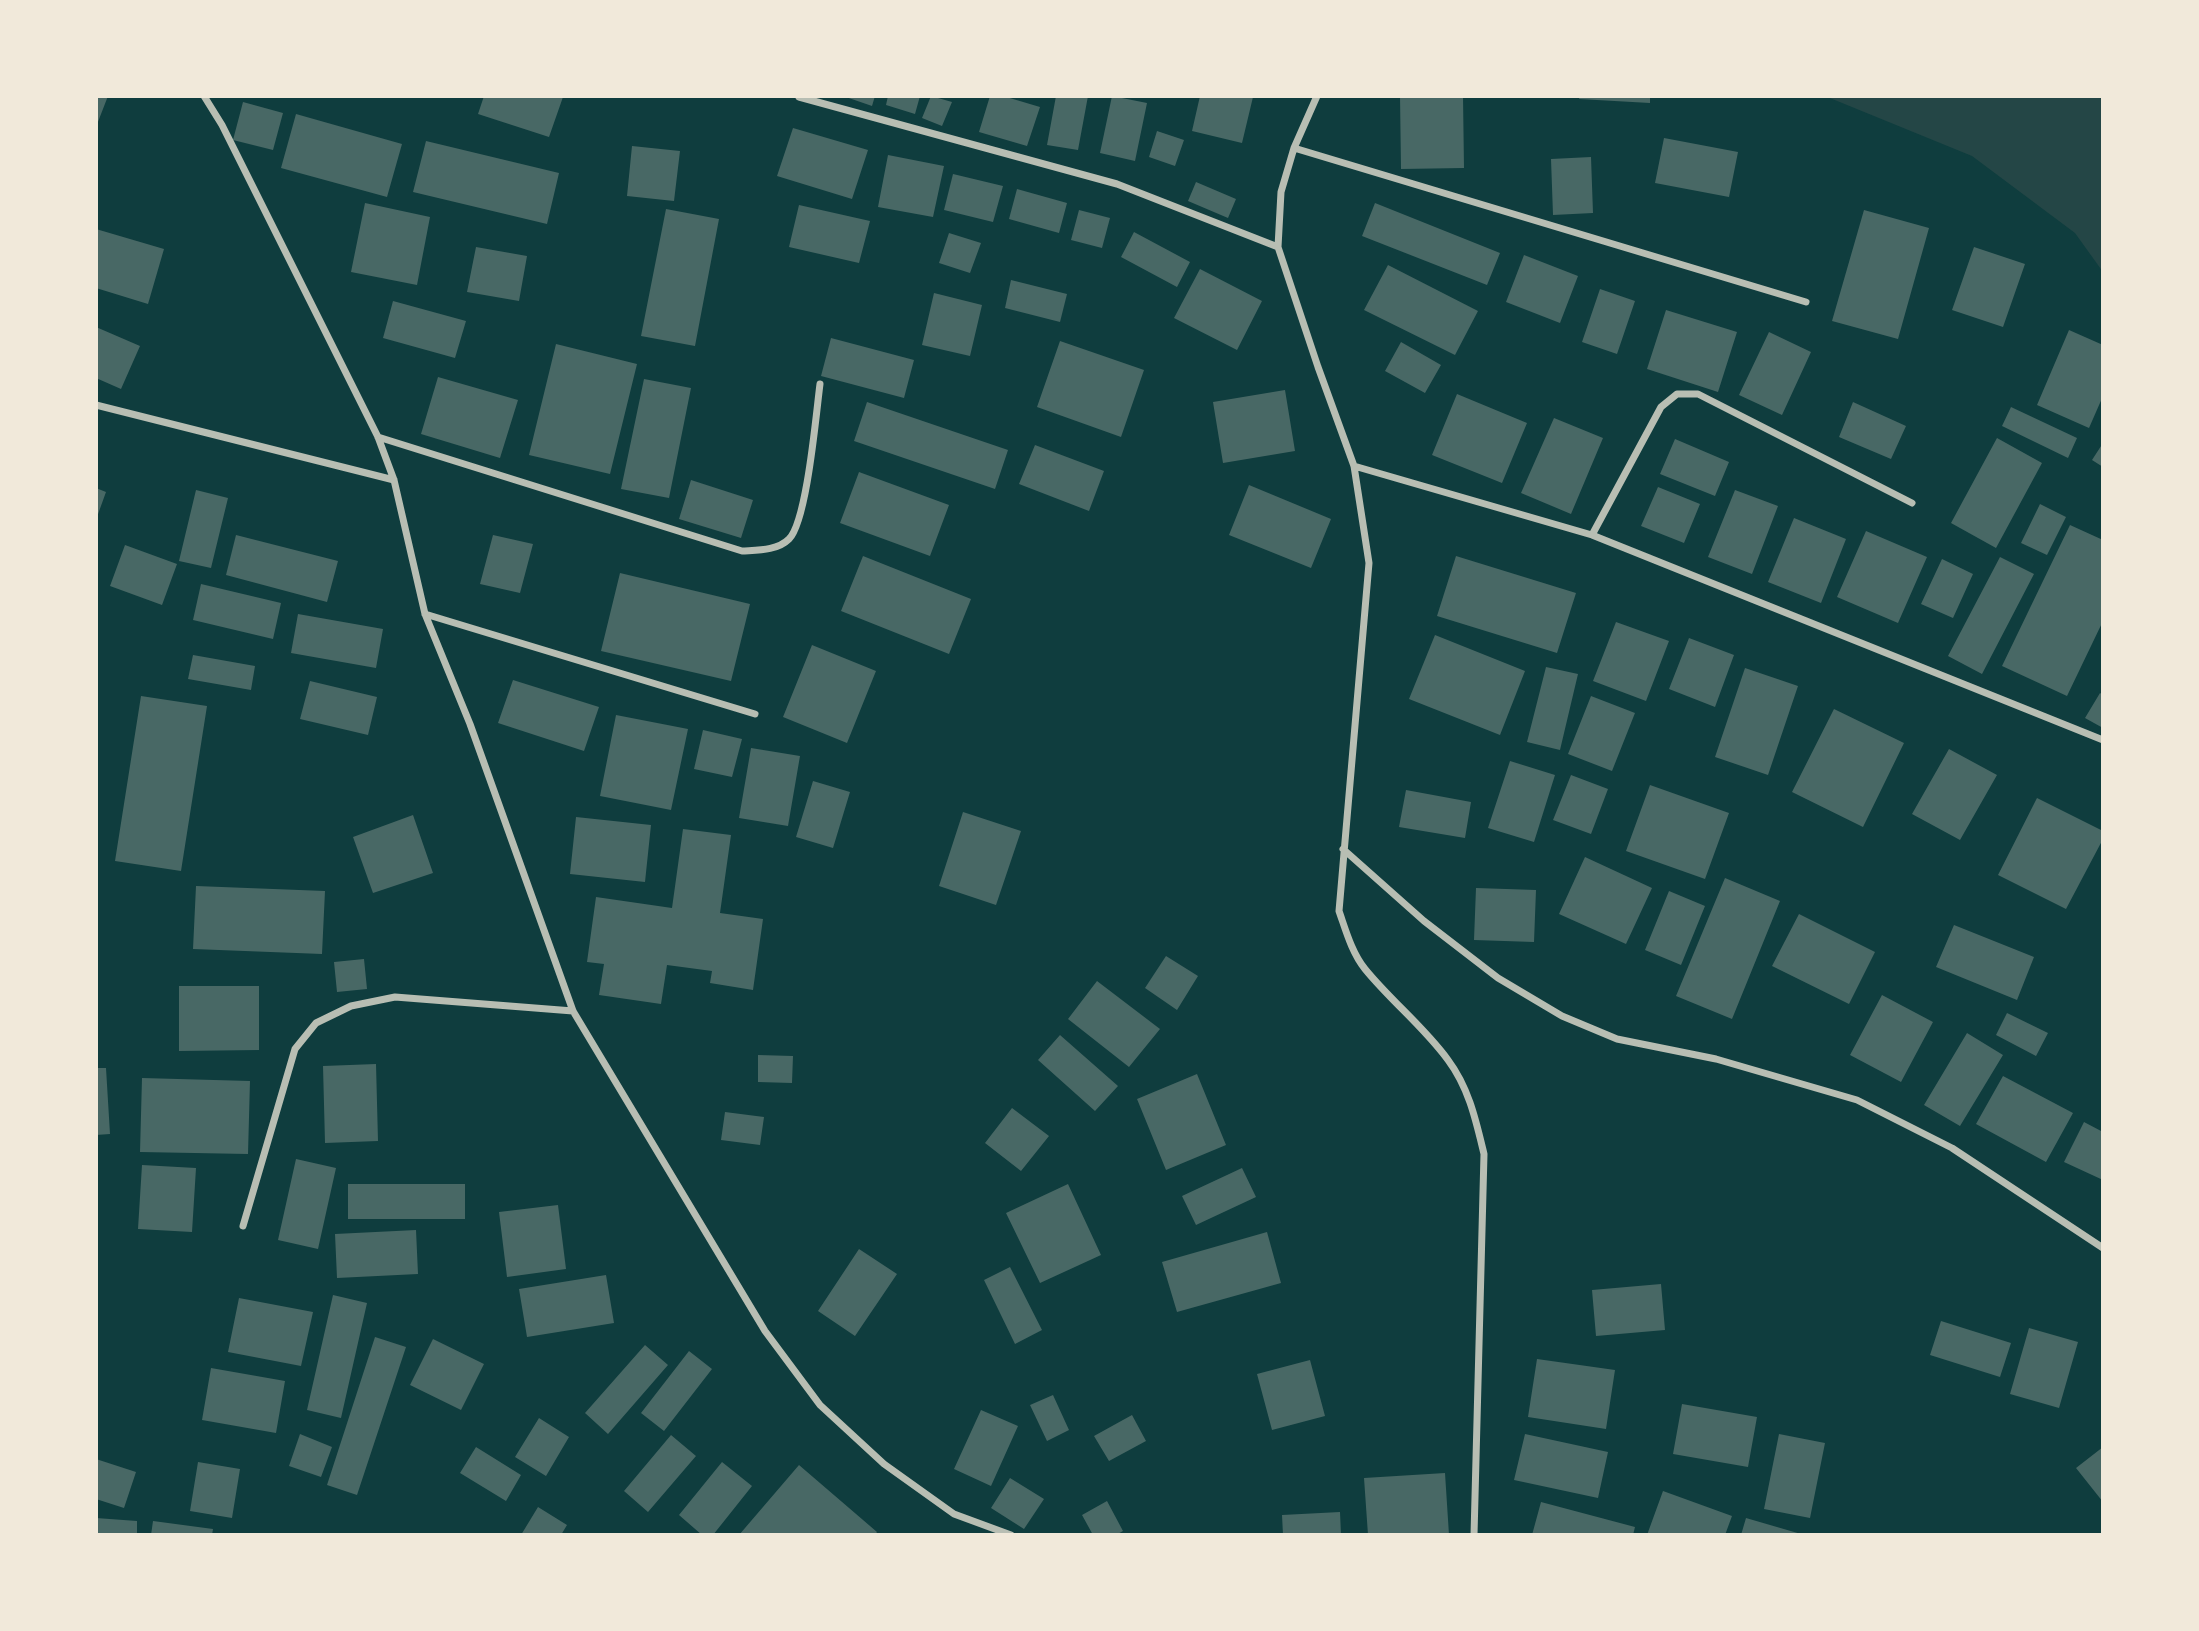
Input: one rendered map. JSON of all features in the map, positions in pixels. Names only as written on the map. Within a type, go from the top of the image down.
[{"type":"street","points":[[204,96],[222,125],[378,437],[394,480],[425,614],[470,724],[573,1012],[765,1331],[820,1405],[884,1464],[954,1514],[1011,1535]]},
{"type":"street","points":[[1317,96],[1294,148],[1281,192],[1278,247],[1354,466],[1369,563],[1339,911],[1351,946],[1365,969],[1450,1061],[1470,1097],[1484,1154],[1474,1535]]},
{"type":"street","points":[[799,97],[1117,184],[1278,247]]},
{"type":"street","points":[[1294,148],[1806,302]]},
{"type":"street","points":[[378,437],[741,551],[769,550],[789,539],[803,507],[820,384]]},
{"type":"street","points":[[1592,535],[1661,407],[1677,394],[1698,394],[1912,503]]},
{"type":"street","points":[[96,405],[394,480]]},
{"type":"street","points":[[1354,466],[1592,535],[2103,740]]},
{"type":"street","points":[[425,614],[755,715]]},
{"type":"street","points":[[1343,849],[1424,921],[1498,978],[1562,1016],[1616,1039],[1716,1059],[1857,1100],[1952,1148],[2103,1248]]},
{"type":"street","points":[[243,1226],[295,1049],[316,1023],[351,1006],[395,997],[573,1012]]},
{"type":"shaded area","points":[[1825,96],[2103,96],[2103,272],[2075,233],[1972,156]]},
{"type":"building","points":[[96,96],[108,96],[96,127]]},
{"type":"building","points":[[484,96],[563,97],[549,137],[478,114]]},
{"type":"building","points":[[843,96],[875,96],[872,106]]},
{"type":"building","points":[[888,96],[920,96],[915,114],[886,105]]},
{"type":"building","points":[[931,96],[952,102],[942,126],[922,118]]},
{"type":"building","points":[[990,96],[1003,96],[1040,107],[1027,146],[979,132]]},
{"type":"building","points":[[1056,96],[1088,96],[1078,150],[1047,145]]},
{"type":"building","points":[[1112,96],[1147,103],[1135,161],[1100,153]]},
{"type":"building","points":[[1200,96],[1253,97],[1242,143],[1192,131]]},
{"type":"building","points":[[1400,96],[1463,96],[1464,168],[1401,169]]},
{"type":"building","points":[[1580,96],[1650,96],[1650,103],[1579,99]]},
{"type":"building","points":[[243,102],[283,113],[273,150],[233,140]]},
{"type":"building","points":[[296,114],[402,144],[387,197],[281,168]]},
{"type":"building","points":[[793,128],[868,150],[852,199],[777,176]]},
{"type":"building","points":[[1157,131],[1184,140],[1175,166],[1149,157]]},
{"type":"building","points":[[1664,138],[1738,152],[1729,197],[1655,183]]},
{"type":"building","points":[[426,141],[559,173],[547,224],[413,192]]},
{"type":"building","points":[[632,146],[680,151],[674,201],[627,196]]},
{"type":"building","points":[[888,155],[944,166],[933,217],[878,207]]},
{"type":"building","points":[[1591,157],[1593,213],[1553,215],[1551,159]]},
{"type":"building","points":[[953,174],[1003,186],[993,222],[944,210]]},
{"type":"building","points":[[1196,182],[1236,199],[1228,218],[1188,201]]},
{"type":"building","points":[[1017,189],[1067,203],[1059,233],[1009,219]]},
{"type":"building","points":[[365,203],[430,217],[417,285],[351,272]]},
{"type":"building","points":[[1375,203],[1500,253],[1487,285],[1362,236]]},
{"type":"building","points":[[799,205],[870,221],[859,263],[789,247]]},
{"type":"building","points":[[666,209],[719,219],[695,346],[641,336]]},
{"type":"building","points":[[1079,210],[1110,218],[1102,248],[1071,240]]},
{"type":"building","points":[[1864,210],[1929,228],[1898,339],[1832,321]]},
{"type":"building","points":[[96,229],[164,249],[148,304],[96,288]]},
{"type":"building","points":[[1134,232],[1190,262],[1177,287],[1121,257]]},
{"type":"building","points":[[949,233],[981,243],[970,273],[939,263]]},
{"type":"building","points":[[476,247],[527,256],[519,301],[467,292]]},
{"type":"building","points":[[1974,247],[2025,264],[2003,327],[1952,310]]},
{"type":"building","points":[[1524,255],[1578,276],[1560,323],[1506,302]]},
{"type":"building","points":[[1388,265],[1478,311],[1455,355],[1364,310]]},
{"type":"building","points":[[1200,269],[1262,301],[1237,350],[1174,318]]},
{"type":"building","points":[[1011,280],[1067,294],[1060,322],[1005,308]]},
{"type":"building","points":[[1600,289],[1635,301],[1617,354],[1582,342]]},
{"type":"building","points":[[934,293],[982,305],[970,356],[922,345]]},
{"type":"building","points":[[393,301],[466,321],[455,358],[383,338]]},
{"type":"building","points":[[1666,310],[1737,332],[1718,392],[1647,369]]},
{"type":"building","points":[[96,327],[140,346],[121,389],[96,378]]},
{"type":"building","points":[[2069,330],[2103,345],[2103,396],[2089,428],[2037,405]]},
{"type":"building","points":[[1769,332],[1811,352],[1782,415],[1739,395]]},
{"type":"building","points":[[831,338],[914,360],[904,398],[821,376]]},
{"type":"building","points":[[1060,341],[1144,370],[1121,437],[1037,407]]},
{"type":"building","points":[[1401,342],[1441,365],[1425,393],[1385,371]]},
{"type":"building","points":[[556,344],[637,364],[610,474],[529,455]]},
{"type":"building","points":[[438,377],[518,400],[500,458],[421,434]]},
{"type":"building","points":[[644,379],[691,388],[669,498],[621,489]]},
{"type":"building","points":[[1285,390],[1295,451],[1223,463],[1213,402]]},
{"type":"building","points":[[1457,394],[1527,423],[1502,483],[1432,455]]},
{"type":"building","points":[[867,402],[1008,450],[995,489],[854,441]]},
{"type":"building","points":[[1853,402],[1906,426],[1891,459],[1839,437]]},
{"type":"building","points":[[2011,407],[2077,438],[2068,458],[2002,426]]},
{"type":"building","points":[[1554,418],[1603,438],[1571,514],[1521,493]]},
{"type":"building","points":[[1997,438],[2042,463],[1996,548],[1951,523]]},
{"type":"building","points":[[1675,439],[1729,462],[1715,496],[1660,474]]},
{"type":"building","points":[[2103,443],[2103,467],[2092,460]]},
{"type":"building","points":[[1035,445],[1104,471],[1089,511],[1019,484]]},
{"type":"building","points":[[859,472],[949,505],[930,556],[840,523]]},
{"type":"building","points":[[691,480],[753,500],[741,538],[679,519]]},
{"type":"building","points":[[1249,485],[1331,519],[1311,568],[1229,535]]},
{"type":"building","points":[[1658,487],[1700,504],[1684,543],[1641,526]]},
{"type":"building","points":[[96,488],[106,492],[97,517],[96,517]]},
{"type":"building","points":[[196,490],[228,498],[211,568],[179,561]]},
{"type":"building","points":[[1735,490],[1778,506],[1752,574],[1708,557]]},
{"type":"building","points":[[2040,504],[2066,517],[2047,555],[2021,543]]},
{"type":"building","points":[[1794,518],[1846,539],[1821,603],[1768,582]]},
{"type":"building","points":[[2070,525],[2103,540],[2103,621],[2067,696],[2002,666]]},
{"type":"building","points":[[1866,531],[1927,557],[1898,623],[1837,597]]},
{"type":"building","points":[[236,535],[338,561],[327,602],[226,575]]},
{"type":"building","points":[[493,535],[533,544],[520,593],[480,584]]},
{"type":"building","points":[[125,545],[177,564],[162,605],[110,586]]},
{"type":"building","points":[[863,556],[971,599],[949,654],[841,611]]},
{"type":"building","points":[[1456,556],[1576,593],[1557,653],[1437,616]]},
{"type":"building","points":[[2000,557],[2034,574],[1982,674],[1948,656]]},
{"type":"building","points":[[1942,559],[1973,574],[1953,618],[1921,604]]},
{"type":"building","points":[[620,573],[750,604],[731,681],[601,651]]},
{"type":"building","points":[[201,584],[281,603],[273,639],[193,620]]},
{"type":"building","points":[[298,614],[383,629],[376,668],[291,653]]},
{"type":"building","points":[[1616,622],[1669,641],[1646,701],[1593,681]]},
{"type":"building","points":[[1435,635],[1525,671],[1500,735],[1409,699]]},
{"type":"building","points":[[1689,638],[1734,655],[1715,707],[1669,689]]},
{"type":"building","points":[[812,645],[876,671],[847,743],[783,717]]},
{"type":"building","points":[[193,655],[255,666],[251,690],[188,679]]},
{"type":"building","points":[[1546,667],[1578,674],[1560,750],[1527,742]]},
{"type":"building","points":[[1745,668],[1798,686],[1768,775],[1715,757]]},
{"type":"building","points":[[513,680],[599,707],[584,751],[498,723]]},
{"type":"building","points":[[310,681],[377,697],[368,735],[300,719]]},
{"type":"building","points":[[2100,693],[2103,695],[2103,728],[2085,718]]},
{"type":"building","points":[[141,696],[207,706],[181,871],[115,861]]},
{"type":"building","points":[[1591,696],[1635,713],[1612,771],[1568,754]]},
{"type":"building","points":[[1834,709],[1904,743],[1863,827],[1792,792]]},
{"type":"building","points":[[616,715],[688,729],[671,810],[600,796]]},
{"type":"building","points":[[703,730],[742,739],[732,777],[694,769]]},
{"type":"building","points":[[751,748],[800,756],[788,826],[739,818]]},
{"type":"building","points":[[1949,749],[1997,775],[1960,840],[1912,814]]},
{"type":"building","points":[[1510,761],[1555,775],[1534,842],[1488,828]]},
{"type":"building","points":[[1571,775],[1608,789],[1591,834],[1553,820]]},
{"type":"building","points":[[813,781],[850,792],[833,848],[796,837]]},
{"type":"building","points":[[1650,785],[1729,813],[1705,879],[1626,851]]},
{"type":"building","points":[[1406,790],[1471,802],[1465,838],[1399,827]]},
{"type":"building","points":[[2037,798],[2103,831],[2103,839],[2066,909],[1998,875]]},
{"type":"building","points":[[963,812],[1021,831],[996,905],[939,886]]},
{"type":"building","points":[[413,815],[433,873],[373,893],[353,837]]},
{"type":"building","points":[[576,817],[651,825],[645,882],[570,874]]},
{"type":"building","points":[[683,829],[731,835],[720,913],[763,919],[753,990],[710,983],[712,971],[667,965],[661,1004],[599,995],[604,964],[587,962],[596,897],[672,908]]},
{"type":"building","points":[[1585,857],[1652,888],[1626,944],[1559,914]]},
{"type":"building","points":[[1725,878],[1780,901],[1732,1019],[1676,996]]},
{"type":"building","points":[[196,886],[325,891],[322,954],[193,949]]},
{"type":"building","points":[[1476,888],[1536,890],[1534,942],[1474,940]]},
{"type":"building","points":[[1669,891],[1705,906],[1681,965],[1645,950]]},
{"type":"building","points":[[1799,914],[1875,952],[1849,1004],[1772,966]]},
{"type":"building","points":[[1954,925],[2034,957],[2017,1000],[1936,967]]},
{"type":"building","points":[[1166,956],[1198,976],[1177,1010],[1145,988]]},
{"type":"building","points":[[364,959],[367,989],[337,992],[334,962]]},
{"type":"building","points":[[1097,981],[1160,1029],[1129,1067],[1068,1019]]},
{"type":"building","points":[[179,986],[259,986],[259,1050],[179,1051]]},
{"type":"building","points":[[1882,995],[1933,1022],[1901,1082],[1850,1055]]},
{"type":"building","points":[[2007,1013],[2048,1033],[2036,1056],[1996,1035]]},
{"type":"building","points":[[1967,1033],[2003,1055],[1960,1126],[1924,1105]]},
{"type":"building","points":[[1060,1035],[1118,1086],[1095,1111],[1038,1060]]},
{"type":"building","points":[[758,1055],[793,1056],[792,1083],[758,1082]]},
{"type":"building","points":[[376,1064],[378,1141],[325,1143],[323,1066]]},
{"type":"building","points":[[96,1068],[106,1068],[110,1134],[96,1135]]},
{"type":"building","points":[[1197,1074],[1226,1145],[1166,1170],[1137,1099]]},
{"type":"building","points":[[2003,1076],[2073,1113],[2046,1162],[1976,1124]]},
{"type":"building","points":[[142,1078],[250,1081],[248,1154],[140,1152]]},
{"type":"building","points":[[1012,1108],[1049,1136],[1021,1171],[985,1143]]},
{"type":"building","points":[[725,1112],[764,1117],[760,1145],[721,1140]]},
{"type":"building","points":[[2084,1122],[2103,1132],[2103,1180],[2064,1162]]},
{"type":"building","points":[[296,1159],[336,1168],[318,1249],[278,1240]]},
{"type":"building","points":[[142,1165],[196,1168],[192,1232],[138,1229]]},
{"type":"building","points":[[1242,1168],[1256,1197],[1196,1225],[1182,1196]]},
{"type":"building","points":[[348,1184],[465,1184],[465,1219],[348,1219]]},
{"type":"building","points":[[1068,1184],[1101,1255],[1040,1283],[1006,1213]]},
{"type":"building","points":[[558,1205],[566,1269],[507,1277],[499,1212]]},
{"type":"building","points":[[416,1230],[418,1274],[337,1278],[335,1234]]},
{"type":"building","points":[[1267,1232],[1281,1283],[1177,1312],[1162,1262]]},
{"type":"building","points":[[859,1249],[897,1274],[855,1336],[818,1311]]},
{"type":"building","points":[[1010,1267],[1042,1330],[1015,1344],[984,1280]]},
{"type":"building","points":[[606,1275],[614,1323],[527,1337],[519,1289]]},
{"type":"building","points":[[1661,1284],[1665,1330],[1596,1336],[1592,1290]]},
{"type":"building","points":[[333,1295],[367,1303],[341,1418],[307,1410]]},
{"type":"building","points":[[239,1298],[313,1312],[301,1366],[228,1352]]},
{"type":"building","points":[[1941,1321],[2011,1343],[2000,1377],[1930,1355]]},
{"type":"building","points":[[2029,1328],[2078,1342],[2059,1408],[2010,1394]]},
{"type":"building","points":[[375,1337],[406,1347],[357,1495],[327,1485]]},
{"type":"building","points":[[433,1339],[484,1364],[461,1410],[410,1385]]},
{"type":"building","points":[[645,1345],[668,1365],[608,1434],[585,1413]]},
{"type":"building","points":[[689,1351],[712,1369],[664,1431],[641,1413]]},
{"type":"building","points":[[1537,1359],[1615,1370],[1606,1429],[1528,1417]]},
{"type":"building","points":[[1310,1360],[1325,1416],[1272,1430],[1257,1374]]},
{"type":"building","points":[[211,1368],[285,1381],[276,1433],[202,1420]]},
{"type":"building","points":[[1053,1395],[1069,1430],[1047,1441],[1030,1405]]},
{"type":"building","points":[[1682,1404],[1757,1417],[1748,1467],[1673,1454]]},
{"type":"building","points":[[981,1410],[1018,1426],[991,1486],[954,1469]]},
{"type":"building","points":[[1132,1415],[1146,1441],[1109,1461],[1094,1436]]},
{"type":"building","points":[[539,1418],[569,1437],[546,1476],[515,1457]]},
{"type":"building","points":[[300,1434],[332,1447],[321,1477],[289,1466]]},
{"type":"building","points":[[1525,1434],[1608,1452],[1598,1498],[1514,1480]]},
{"type":"building","points":[[1779,1434],[1825,1443],[1810,1518],[1764,1509]]},
{"type":"building","points":[[671,1435],[696,1456],[648,1512],[624,1491]]},
{"type":"building","points":[[476,1447],[521,1475],[506,1501],[460,1473]]},
{"type":"building","points":[[2103,1447],[2103,1502],[2076,1468]]},
{"type":"building","points":[[96,1459],[136,1472],[124,1508],[96,1499]]},
{"type":"building","points":[[198,1462],[240,1469],[232,1518],[190,1511]]},
{"type":"building","points":[[722,1462],[752,1486],[713,1535],[702,1535],[679,1515]]},
{"type":"building","points":[[799,1465],[877,1532],[875,1535],[739,1535]]},
{"type":"building","points":[[1445,1473],[1449,1535],[1368,1535],[1364,1478]]},
{"type":"building","points":[[1010,1478],[1044,1499],[1024,1529],[991,1508]]},
{"type":"building","points":[[1663,1491],[1732,1516],[1725,1535],[1647,1535]]},
{"type":"building","points":[[1107,1501],[1123,1531],[1116,1535],[1093,1535],[1082,1515]]},
{"type":"building","points":[[1541,1502],[1635,1527],[1633,1535],[1532,1535]]},
{"type":"building","points":[[538,1507],[567,1525],[561,1535],[521,1535]]},
{"type":"building","points":[[1340,1512],[1341,1535],[1283,1535],[1282,1515]]},
{"type":"building","points":[[96,1518],[137,1521],[137,1535],[96,1535]]},
{"type":"building","points":[[1746,1518],[1801,1534],[1801,1535],[1741,1535]]},
{"type":"building","points":[[153,1521],[213,1529],[212,1535],[151,1535]]}]
